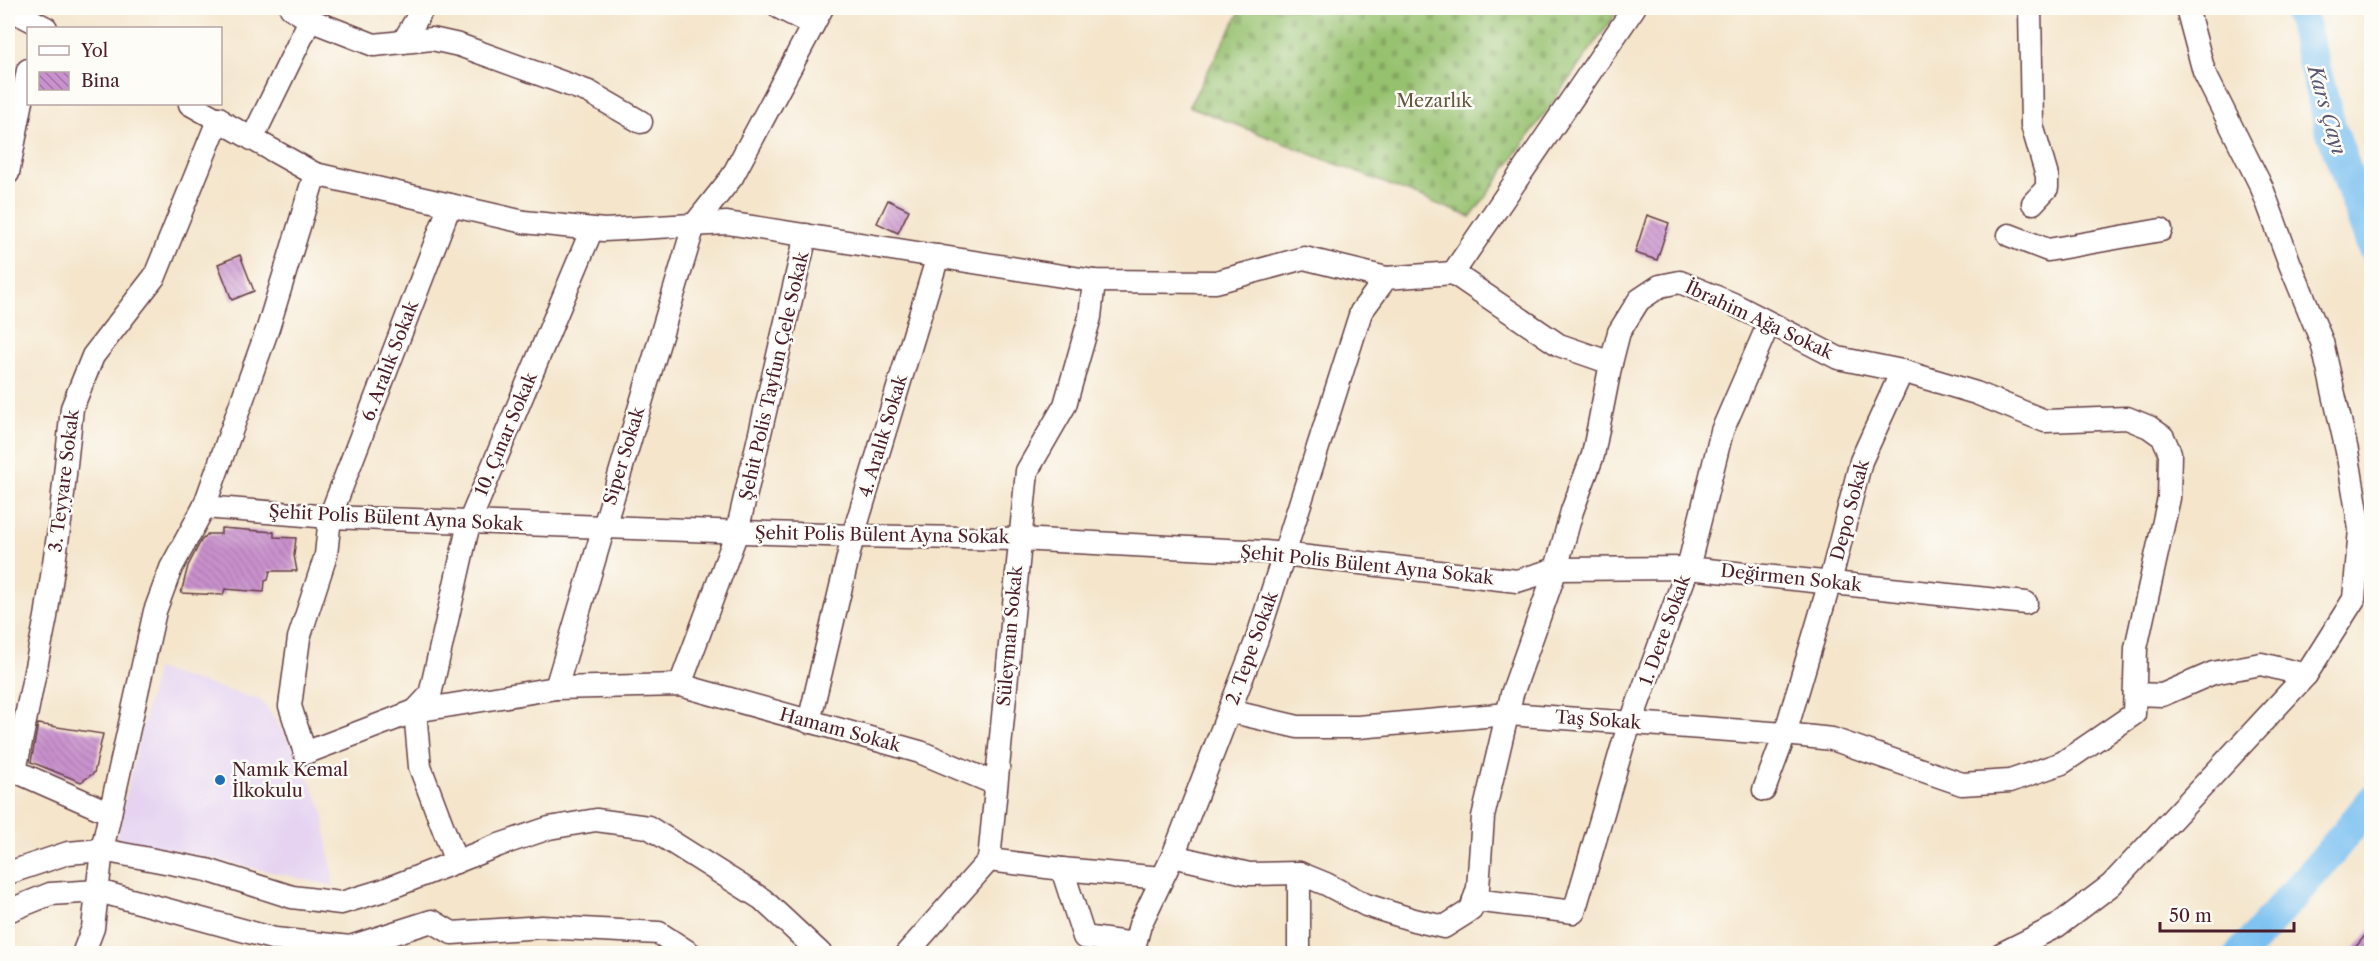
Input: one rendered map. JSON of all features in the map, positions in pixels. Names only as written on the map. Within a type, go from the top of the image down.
[{"type":"street","points":[[8,8],[40,27]]},
{"type":"street","points":[[291,8],[310,21],[374,45],[432,39],[459,45],[589,92],[641,122]]},
{"type":"street","points":[[403,42],[423,8]]},
{"type":"street","points":[[694,225],[732,177],[817,16],[780,8]]},
{"type":"street","points":[[1453,273],[1634,8]]},
{"type":"street","points":[[2030,8],[2032,125],[2047,176],[2047,188],[2033,203]]},
{"type":"street","points":[[2001,954],[2057,926],[2111,885],[2306,675],[2354,599],[2360,529],[2348,451],[2322,342],[2262,188],[2204,72],[2187,8]]},
{"type":"street","points":[[252,139],[310,21]]},
{"type":"street","points":[[8,173],[27,75]]},
{"type":"street","points":[[192,105],[219,118],[315,174],[524,222],[604,230],[727,223],[1095,281],[1216,282],[1304,258],[1386,278],[1453,273],[1559,345],[1611,363]]},
{"type":"street","name":"3. Teyyare Sokak","points":[[11,769],[46,617],[60,522],[72,408],[93,356],[155,276],[219,118]]},
{"type":"street","points":[[83,954],[93,928],[102,850],[155,611],[171,568],[204,507],[268,328],[315,174]]},
{"type":"street","name":"6. Aralık Sokak","points":[[416,711],[305,753],[290,706],[299,638],[326,555],[330,518],[450,205]]},
{"type":"street","name":"Siper Sokak","points":[[556,688],[694,225]]},
{"type":"street","name":"10. Çınar Sokak","points":[[416,711],[430,695],[469,523],[592,229]]},
{"type":"street","points":[[2008,235],[2048,250],[2161,230]]},
{"type":"street","name":"Şehit Polis Tayfun Çele Sokak","points":[[680,685],[737,532],[806,235]]},
{"type":"street","name":"4. Aralık Sokak","points":[[810,722],[853,536],[938,256]]},
{"type":"street","name":"2. Tepe Sokak","points":[[1136,949],[1140,925],[1173,855],[1257,639],[1361,312],[1386,278]]},
{"type":"street","name":"Süleyman Sokak","points":[[989,860],[1027,471],[1065,405],[1090,317],[1095,281]]},
{"type":"street","name":"İbrahim Ağa Sokak","points":[[1474,900],[1478,888],[1483,817],[1512,694],[1556,569],[1572,511],[1593,455],[1619,332],[1640,300],[1660,286],[1680,282],[1838,358],[1902,371],[1976,393],[2045,421],[2127,418],[2149,427],[2163,437],[2170,453],[2169,498],[2136,648],[2134,694]]},
{"type":"street","name":"1. Dere Sokak","points":[[1474,900],[1574,912],[1632,722],[1688,568],[1722,431],[1769,323]]},
{"type":"street","name":"Depo Sokak","points":[[1764,790],[1785,734],[1830,582],[1862,461],[1902,371]]},
{"type":"street","name":"Şehit Polis Bülent Ayna Sokak","points":[[204,507],[330,518],[853,536],[1019,539],[1284,555],[1517,581],[1556,569]]},
{"type":"street","name":"Değirmen Sokak","points":[[1556,569],[1688,568],[2026,603]]},
{"type":"street","points":[[2134,694],[2162,694],[2213,673],[2261,664],[2306,675]]},
{"type":"street","name":"Hamam Sokak","points":[[416,711],[556,688],[680,685],[920,752],[996,784]]},
{"type":"street","name":"Taş Sokak","points":[[1229,711],[1298,727],[1381,726],[1508,714],[1785,734],[1832,739],[1962,784],[2010,781],[2062,763],[2134,714],[2134,694]]},
{"type":"street","points":[[416,711],[420,767],[456,862]]},
{"type":"street","points":[[11,769],[110,813]]},
{"type":"street","points":[[8,873],[68,853],[102,850],[207,870],[292,897],[341,903],[384,890],[549,828],[596,820],[648,827],[762,899],[821,954]]},
{"type":"street","points":[[1173,855],[1249,874],[1299,873],[1366,905],[1444,927],[1471,910],[1474,900]]},
{"type":"street","points":[[906,954],[989,860],[1062,870],[1162,878]]},
{"type":"street","points":[[1062,870],[1086,945],[1136,949]]},
{"type":"street","points":[[1299,873],[1299,954]]},
{"type":"street","points":[[8,911],[50,894],[98,891],[275,939],[328,945],[350,947],[432,921],[452,933],[542,927],[659,933],[691,954]]},
{"type":"shaded area","name":"Namık Kemal İlkokulu","points":[[156,669],[261,700],[295,748],[323,811],[334,886],[116,837]]},
{"type":"green space","name":"Mezarlık","points":[[1242,8],[1620,8],[1471,217],[1189,106]]},
{"type":"building","points":[[888,200],[909,210],[898,233],[877,223]]},
{"type":"building","points":[[1647,215],[1669,223],[1657,260],[1635,253]]},
{"type":"building","points":[[240,255],[254,291],[232,300],[218,264]]},
{"type":"building","points":[[221,528],[274,532],[274,537],[296,538],[294,555],[297,571],[270,571],[268,580],[265,581],[264,592],[225,589],[223,595],[181,593],[188,566],[201,541],[208,534],[221,534]]},
{"type":"building","points":[[38,724],[103,734],[94,773],[81,782],[31,762]]},
{"type":"building","points":[[2372,927],[2372,954],[2350,954]]},
{"type":"waterway","name":"Kars Çayı","points":[[2299,8],[2330,126],[2372,245]]},
{"type":"waterway","name":"Kars Çayı","points":[[2241,954],[2323,861],[2372,801]]},
{"type":"place","name":"Namık Kemal İlkokulu","points":[[220,780]]}]
